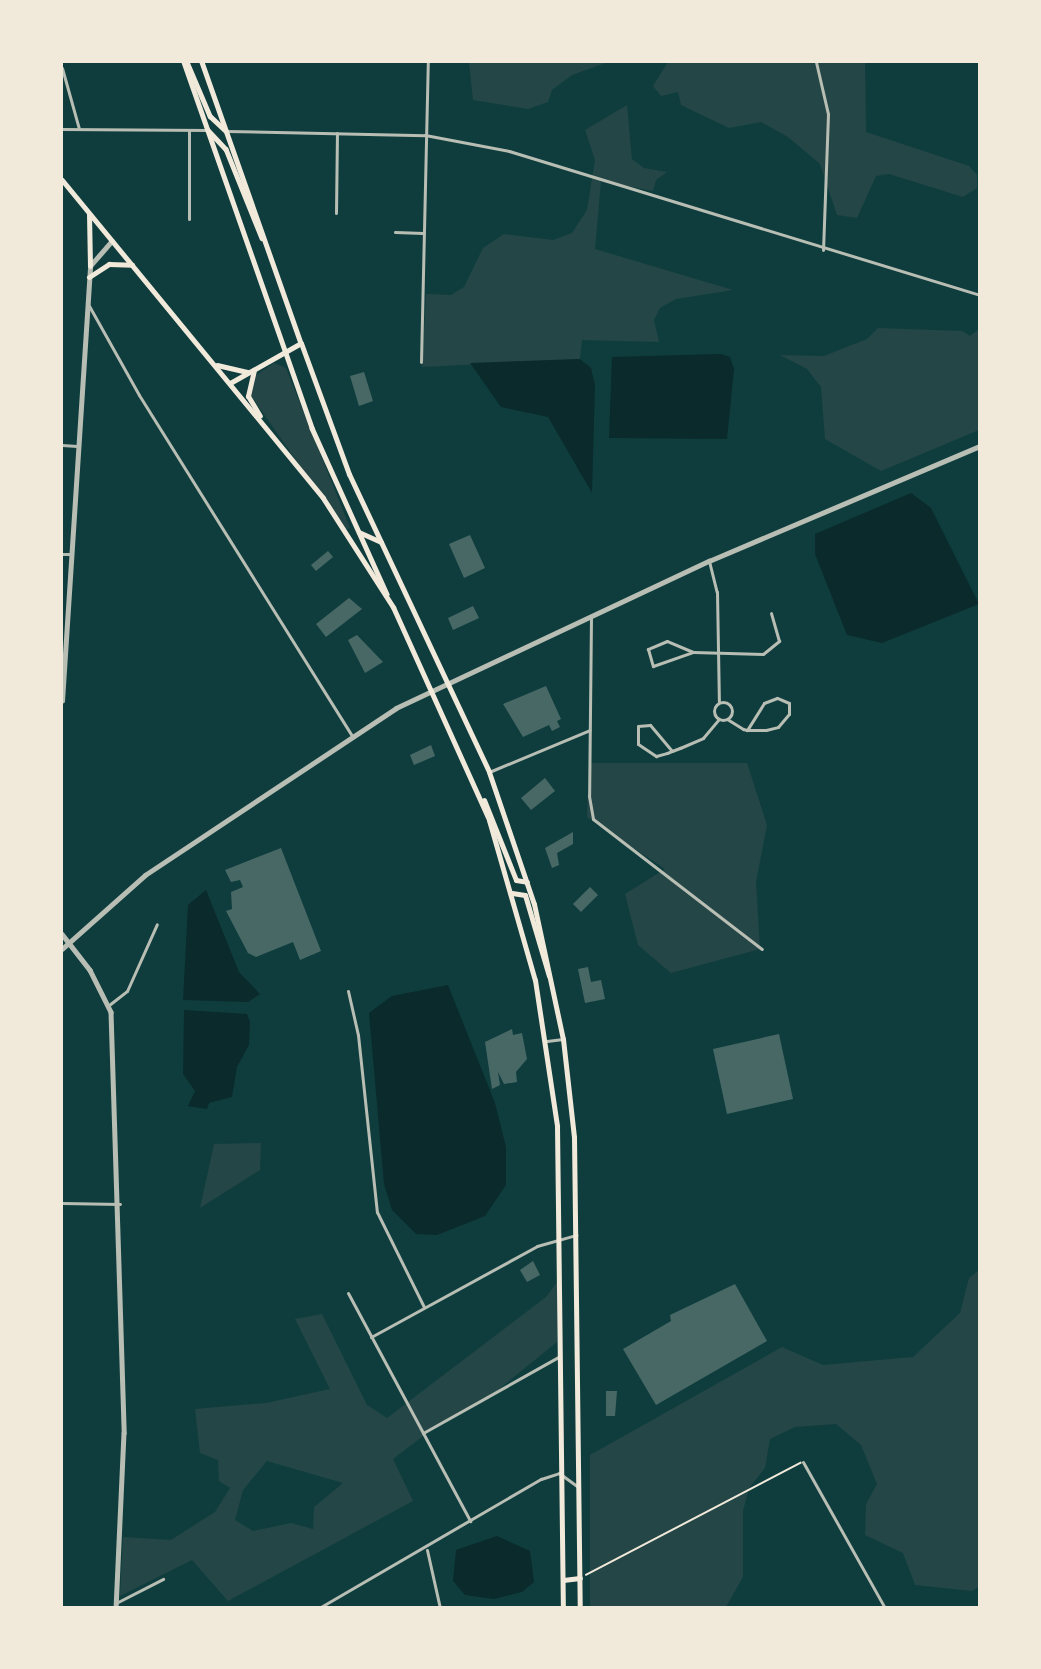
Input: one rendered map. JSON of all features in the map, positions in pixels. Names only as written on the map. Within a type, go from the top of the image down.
[{"type":"main road","points":[[185,62],[285,352],[356,530],[434,690],[478,791],[512,893],[547,1041],[560,1236],[559,1473],[563,1608]]},
{"type":"main road","points":[[185,62],[210,117],[226,131]]},
{"type":"main road","points":[[202,62],[325,417],[489,772],[527,882],[553,983],[563,1039],[578,1235],[580,1608]]},
{"type":"main road","points":[[208,130],[226,149],[251,222],[266,245]]},
{"type":"main road","points":[[62,180],[323,498],[393,607]]},
{"type":"main road","points":[[89,214],[90,266]]},
{"type":"main road","points":[[89,277],[109,264],[132,265]]},
{"type":"main road","points":[[230,383],[301,343]]},
{"type":"main road","points":[[213,362],[251,371]]},
{"type":"main road","points":[[251,371],[248,396],[263,423]]},
{"type":"main road","points":[[356,530],[381,542]]},
{"type":"main road","points":[[478,791],[491,810],[516,879],[527,882]]},
{"type":"main road","points":[[512,893],[525,896],[542,962],[553,983]]},
{"type":"main road","points":[[563,1580],[580,1578]]},
{"type":"street","points":[[421,362],[428,62]]},
{"type":"street","points":[[816,62],[828,114],[823,250]]},
{"type":"street","points":[[62,68],[79,129]]},
{"type":"street","points":[[62,129],[208,130]]},
{"type":"street","points":[[189,130],[189,219]]},
{"type":"street","points":[[226,131],[425,135],[537,159],[823,250],[980,295]]},
{"type":"street","points":[[336,213],[337,133]]},
{"type":"street","points":[[395,232],[423,233]]},
{"type":"street","points":[[62,701],[69,554],[90,266],[112,241]]},
{"type":"street","points":[[88,304],[139,395],[352,736]]},
{"type":"street","points":[[62,445],[77,446]]},
{"type":"street","points":[[62,949],[145,875],[352,736],[434,690],[709,561],[980,446]]},
{"type":"street","points":[[62,554],[69,554]]},
{"type":"street","points":[[709,561],[717,592],[719,702],[714,711],[719,719]]},
{"type":"street","points":[[693,652],[667,641],[648,649],[653,666],[693,652],[769,651],[779,636],[771,613]]},
{"type":"street","points":[[591,617],[590,730],[593,819],[762,949]]},
{"type":"street","points":[[672,751],[650,725],[638,726],[638,744],[656,756],[672,751],[703,738],[719,719],[727,719],[747,730],[778,727],[789,714],[789,703],[777,698],[764,703],[747,730]]},
{"type":"street","points":[[719,702],[732,708],[727,719]]},
{"type":"street","points":[[489,772],[590,730]]},
{"type":"street","points":[[109,1005],[127,991],[157,924]]},
{"type":"street","points":[[62,934],[109,1005],[120,1204],[124,1433],[116,1605]]},
{"type":"street","points":[[348,991],[358,1035],[377,1212],[424,1307]]},
{"type":"street","points":[[547,1041],[563,1039]]},
{"type":"street","points":[[62,1203],[120,1204]]},
{"type":"street","points":[[371,1337],[560,1236],[578,1235]]},
{"type":"street","points":[[348,1293],[470,1521]]},
{"type":"street","points":[[423,1433],[561,1355]]},
{"type":"street","points":[[803,1462],[885,1608]]},
{"type":"street","points":[[319,1608],[427,1550],[470,1521],[559,1473],[579,1487]]},
{"type":"street","points":[[427,1550],[440,1608]]},
{"type":"street","points":[[116,1605],[163,1579]]},
{"type":"path","points":[[580,1578],[803,1462]]},
{"type":"shaded area","points":[[469,62],[608,62],[572,75],[552,90],[548,102],[528,109],[473,100]]},
{"type":"shaded area","points":[[668,62],[865,62],[866,132],[969,166],[977,175],[977,188],[963,197],[889,174],[876,176],[857,218],[837,215],[820,164],[788,137],[761,122],[729,128],[681,105],[678,92],[661,96],[653,86]]},
{"type":"shaded area","points":[[627,105],[632,159],[644,168],[667,172],[656,180],[653,191],[601,181],[595,249],[733,290],[676,299],[660,308],[654,320],[659,342],[582,340],[580,359],[422,367],[426,294],[451,295],[464,287],[483,248],[504,234],[553,240],[572,233],[587,210],[595,160],[585,130]]},
{"type":"shaded area","points":[[878,328],[962,331],[970,336],[979,329],[979,430],[881,471],[825,439],[821,387],[807,369],[780,355],[824,356],[867,339]]},
{"type":"shaded area","points":[[721,354],[730,357],[734,369],[727,439],[609,438],[612,357]]},
{"type":"shaded area","points":[[580,359],[591,368],[595,385],[592,493],[548,417],[501,407],[470,363]]},
{"type":"shaded area","points":[[274,363],[286,368],[350,528],[345,530],[249,393],[252,378]]},
{"type":"shaded area","points":[[911,493],[931,508],[979,604],[882,643],[847,635],[815,554],[815,534]]},
{"type":"shaded area","points":[[589,763],[747,763],[767,825],[756,882],[760,949],[671,973],[638,945],[625,894],[665,869],[587,817]]},
{"type":"shaded area","points":[[206,890],[239,972],[260,994],[248,1002],[183,1000],[188,905]]},
{"type":"shaded area","points":[[448,985],[495,1103],[506,1147],[506,1185],[485,1216],[437,1235],[416,1234],[392,1210],[384,1184],[369,1013],[392,996]]},
{"type":"shaded area","points":[[184,1010],[247,1014],[250,1022],[249,1045],[237,1067],[232,1097],[209,1103],[207,1109],[188,1106],[195,1091],[183,1074]]},
{"type":"shaded area","points":[[261,1143],[260,1170],[200,1208],[214,1144]]},
{"type":"shaded area","points":[[979,1270],[980,1586],[972,1591],[915,1585],[903,1553],[865,1535],[866,1504],[877,1484],[861,1445],[836,1424],[795,1427],[770,1439],[765,1468],[749,1488],[743,1511],[743,1577],[726,1607],[590,1607],[590,1455],[782,1347],[823,1365],[913,1357],[960,1313],[969,1278]]},
{"type":"shaded area","points":[[557,1282],[557,1342],[482,1403],[439,1424],[393,1459],[413,1501],[228,1601],[192,1560],[120,1596],[123,1537],[171,1540],[215,1512],[230,1488],[219,1481],[218,1460],[200,1453],[195,1409],[266,1403],[330,1389],[295,1319],[322,1314],[367,1405],[387,1418],[546,1297]],"holes":[[[267,1461],[343,1483],[314,1507],[313,1529],[291,1523],[253,1531],[235,1520],[243,1490]]]},
{"type":"shaded area","points":[[497,1536],[530,1551],[534,1582],[522,1592],[494,1599],[465,1595],[453,1581],[456,1550]]},
{"type":"building","points":[[364,372],[373,401],[359,406],[350,376]]},
{"type":"building","points":[[470,535],[485,568],[464,578],[449,544]]},
{"type":"building","points":[[328,551],[333,557],[316,571],[311,565]]},
{"type":"building","points":[[349,598],[362,609],[326,637],[316,624]]},
{"type":"building","points":[[473,606],[479,618],[453,630],[448,618]]},
{"type":"building","points":[[357,635],[383,662],[365,673],[348,640]]},
{"type":"building","points":[[546,686],[561,719],[557,721],[560,727],[552,731],[549,725],[523,737],[503,704]]},
{"type":"building","points":[[431,745],[435,756],[414,765],[410,755]]},
{"type":"building","points":[[545,778],[555,791],[531,810],[521,798]]},
{"type":"building","points":[[573,832],[573,844],[557,853],[559,865],[552,868],[545,848]]},
{"type":"building","points":[[281,848],[321,951],[300,960],[293,942],[256,957],[248,953],[226,911],[232,909],[231,892],[243,887],[240,880],[231,882],[225,870]]},
{"type":"building","points":[[590,887],[598,895],[581,912],[573,904]]},
{"type":"building","points":[[588,967],[591,982],[601,980],[605,999],[585,1003],[578,969]]},
{"type":"building","points":[[512,1029],[513,1035],[522,1033],[527,1059],[516,1072],[517,1082],[504,1084],[498,1072],[500,1085],[492,1089],[485,1042]]},
{"type":"building","points":[[779,1034],[793,1099],[727,1114],[713,1049]]},
{"type":"building","points":[[533,1261],[540,1275],[527,1282],[520,1270]]},
{"type":"building","points":[[735,1284],[767,1341],[656,1405],[623,1349],[671,1321],[670,1315]]},
{"type":"building","points":[[606,1391],[617,1391],[615,1416],[606,1416]]}]
